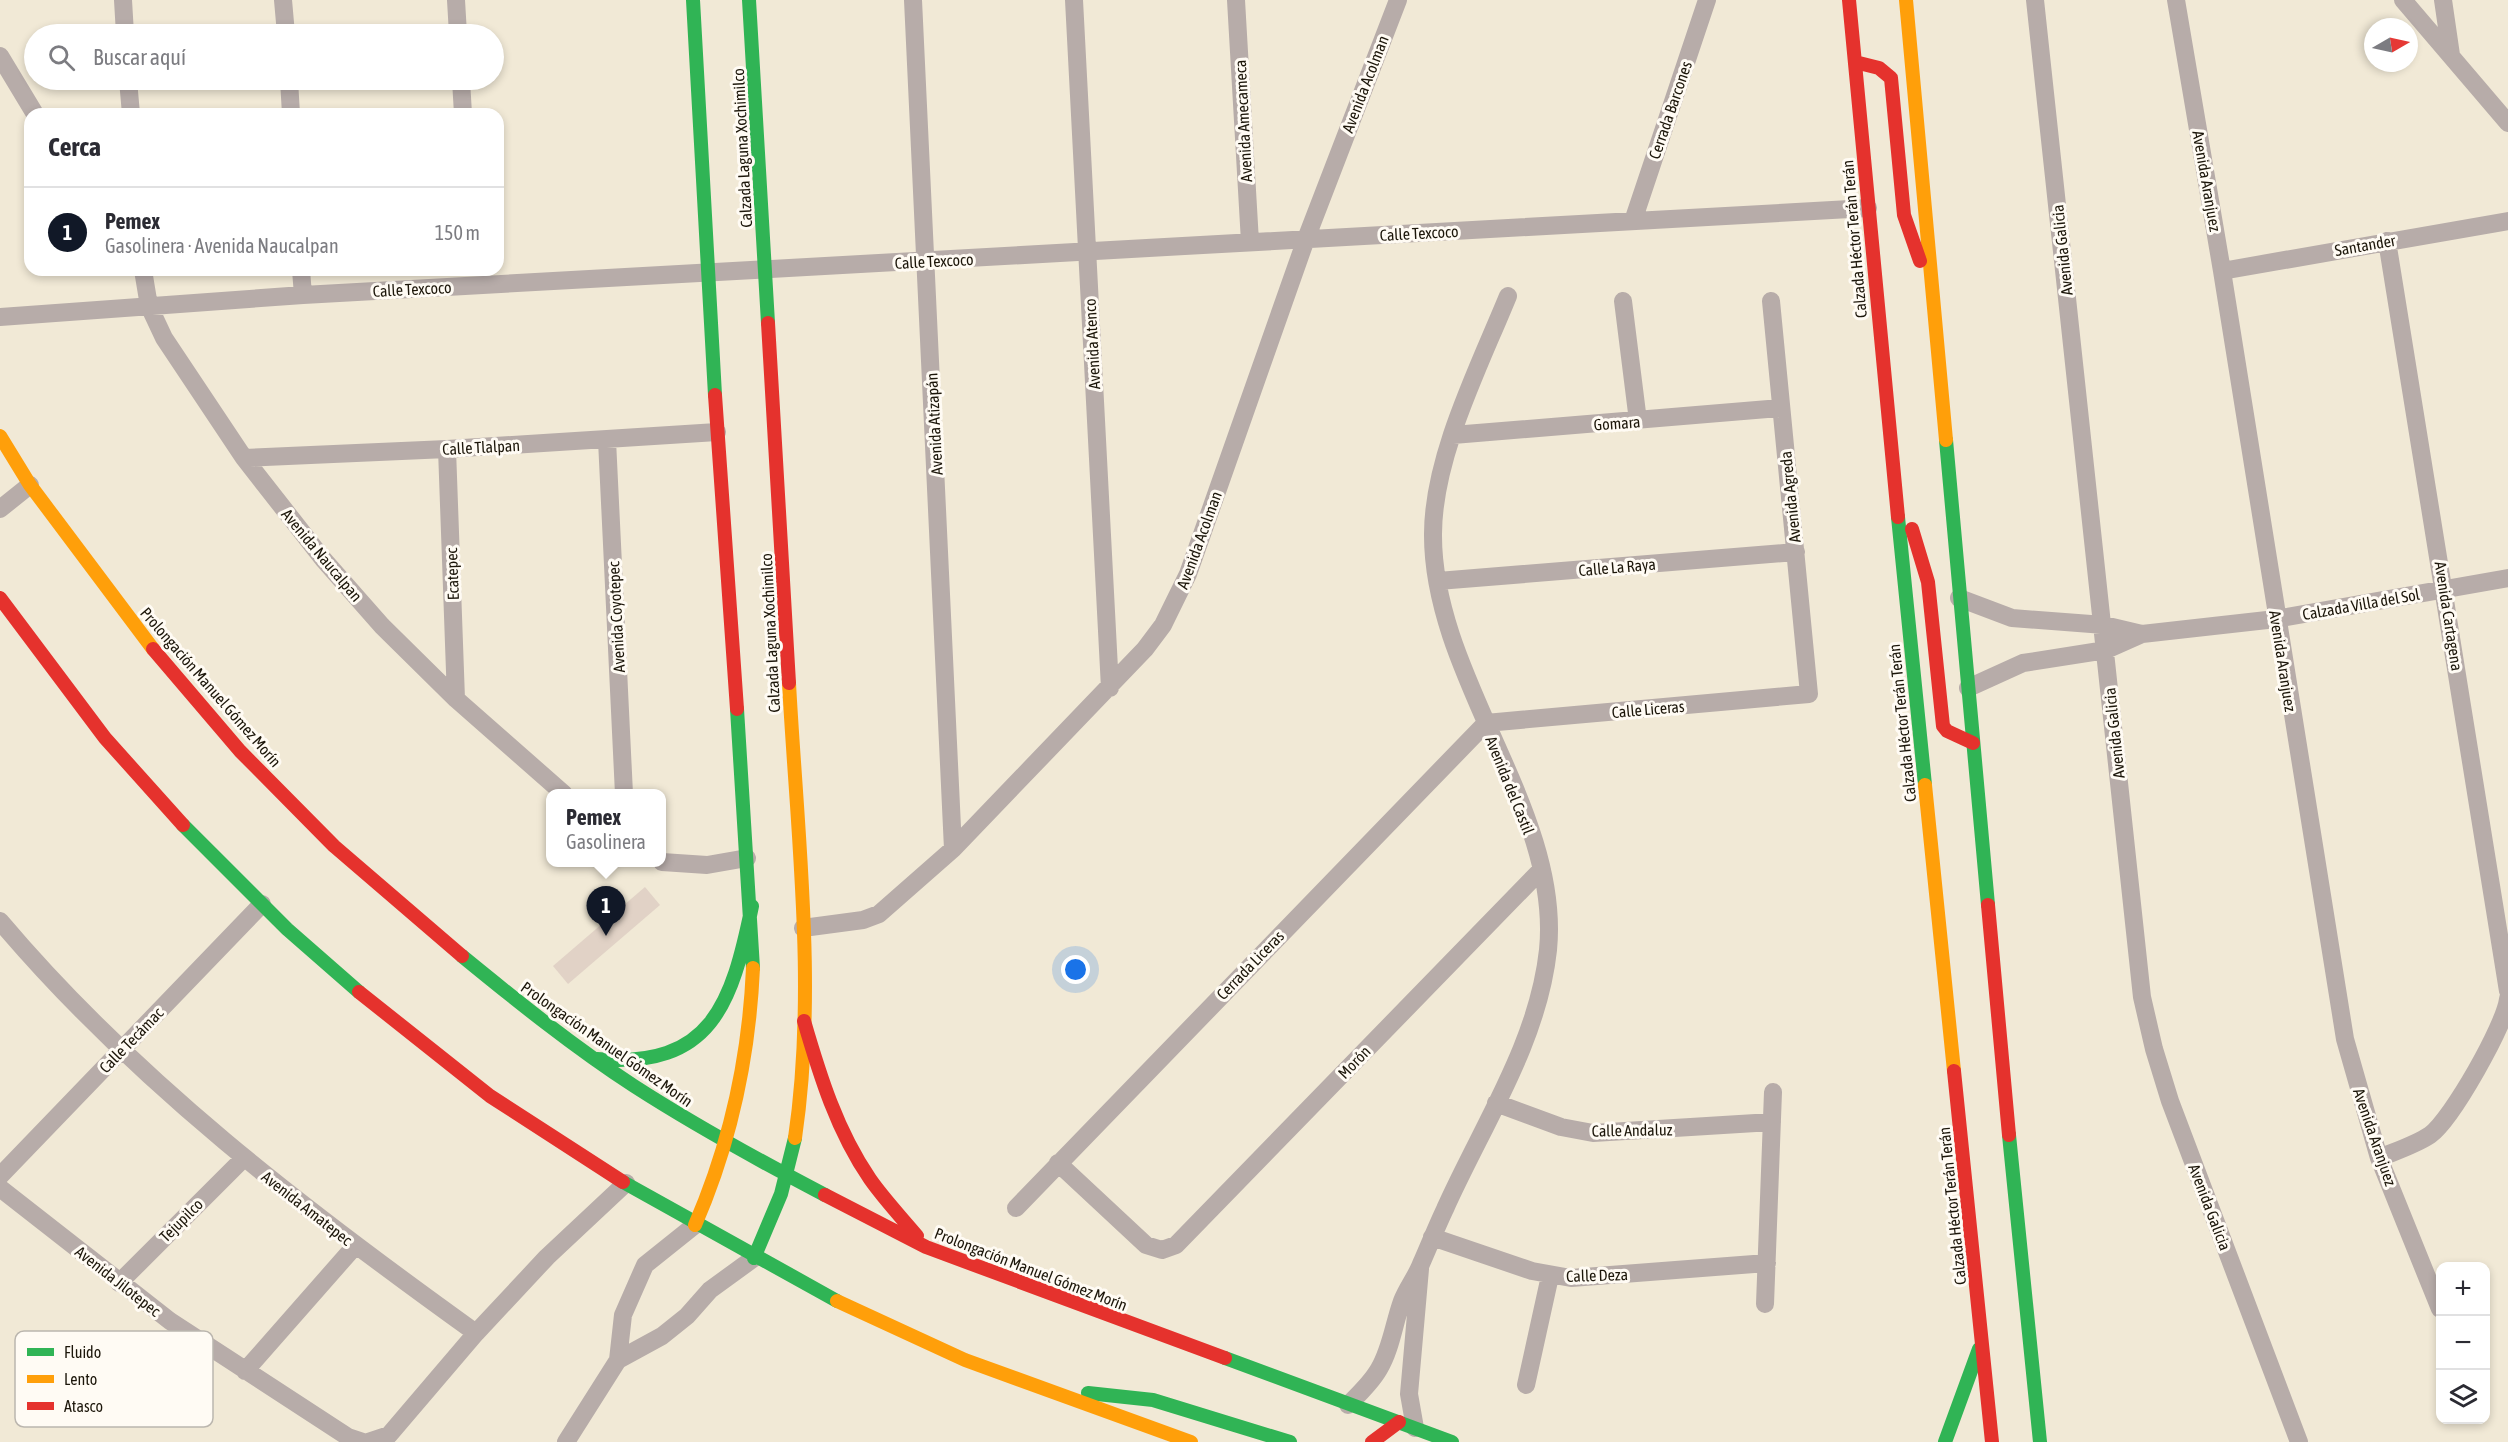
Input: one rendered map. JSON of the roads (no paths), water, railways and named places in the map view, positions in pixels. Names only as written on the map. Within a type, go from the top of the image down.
[{"type":"main road","points":[[693,0],[717,432],[752,906],[752,1002],[741,1095],[728,1144],[694,1225]]},
{"type":"main road","name":"Calzada Laguna Xochimilco","points":[[749,0],[803,928],[804,1021],[797,1120],[788,1175],[754,1258]]},
{"type":"main road","name":"Calzada Héctor Terán Terán","points":[[1849,0],[1992,1442]]},
{"type":"main road","points":[[1906,0],[1959,598],[2040,1442]]},
{"type":"main road","points":[[1855,62],[1879,68],[1891,78],[1904,215],[1932,290]]},
{"type":"main road","name":"Prolongación Manuel Gómez Morín","points":[[0,436],[30,485],[82,557],[152,648],[240,751],[334,846],[409,914],[508,994],[632,1086],[728,1144],[926,1247],[1452,1442]]},
{"type":"main road","points":[[1895,476],[1928,582],[1943,726],[1947,731],[1973,743]]},
{"type":"main road","points":[[0,598],[65,687],[183,825],[262,904],[333,969],[422,1044],[511,1110],[694,1225],[891,1328],[996,1374],[1191,1442]]},
{"type":"main road","points":[[597,1059],[634,1061],[661,1057],[684,1046],[705,1029],[724,1005],[734,982],[752,906]]},
{"type":"main road","points":[[804,1021],[831,1108],[846,1137],[870,1180],[926,1247]]},
{"type":"main road","points":[[1946,1442],[1982,1339]]},
{"type":"main road","points":[[1044,1389],[1153,1400],[1290,1442]]},
{"type":"main road","points":[[1372,1442],[1407,1425]]},
{"type":"street","points":[[123,0],[124,24]]},
{"type":"street","points":[[283,0],[285,24]]},
{"type":"street","points":[[456,0],[457,24]]},
{"type":"street","name":"Avenida Atizapán","points":[[913,0],[953,849]]},
{"type":"street","name":"Avenida Atenco","points":[[1074,0],[1110,688]]},
{"type":"street","name":"Avenida Amecameca","points":[[1236,0],[1250,242]]},
{"type":"street","name":"Avenida Acolman","points":[[803,928],[863,920],[879,914],[953,849],[1110,688],[1163,625],[1188,574],[1306,239],[1398,0]]},
{"type":"street","name":"Cerrada Barcones","points":[[1633,221],[1707,0]]},
{"type":"street","name":"Avenida Galicia","points":[[2035,0],[2104,625],[2142,998],[2170,1101],[2299,1442]]},
{"type":"street","name":"Avenida Aranjuez","points":[[2176,0],[2222,271],[2345,1039],[2379,1158],[2436,1299]]},
{"type":"street","points":[[2403,0],[2508,123]]},
{"type":"street","points":[[2443,0],[2451,56]]},
{"type":"street","points":[[0,56],[31,108]]},
{"type":"street","points":[[129,90],[130,108]]},
{"type":"street","points":[[290,90],[291,108]]},
{"type":"street","points":[[462,90],[463,108]]},
{"type":"street","name":"Calle Texcoco","points":[[0,318],[303,295],[472,278],[708,273],[1868,208]]},
{"type":"street","name":"Santander","points":[[2222,271],[2508,221]]},
{"type":"street","name":"Avenida Cartagena","points":[[2387,241],[2445,589],[2508,991]]},
{"type":"street","name":"Avenida Naucalpan","points":[[144,276],[149,306],[164,338],[244,458],[323,559],[382,626],[456,699],[558,789]]},
{"type":"street","points":[[301,276],[303,295]]},
{"type":"street","name":"Avenida del Castil","points":[[1348,1405],[1381,1366],[1401,1305],[1528,1032],[1541,989],[1548,939],[1548,910],[1542,869],[1529,829],[1452,636],[1438,581],[1433,536],[1435,501],[1453,435],[1508,296]]},
{"type":"street","name":"Avenida Agreda","points":[[1770,301],[1809,694]]},
{"type":"street","points":[[1623,302],[1638,421]]},
{"type":"street","name":"Gomara","points":[[1453,435],[1781,408]]},
{"type":"street","name":"Calle Tlalpan","points":[[244,458],[447,449],[717,432]]},
{"type":"street","name":"Avenida Coyotepec","points":[[607,440],[624,789]]},
{"type":"street","name":"Ecatepec","points":[[447,449],[456,699]]},
{"type":"street","points":[[0,509],[30,485]]},
{"type":"street","name":"Calle La Raya","points":[[1438,581],[1796,552]]},
{"type":"street","name":"Calzada Villa del Sol","points":[[1968,688],[2023,663],[2106,650],[2142,634],[2277,618],[2508,578]]},
{"type":"street","name":"Calzada Villa del Sol","points":[[1959,598],[2012,618],[2104,625],[2142,634]]},
{"type":"street","name":"Calle Liceras","points":[[1486,723],[1809,694]]},
{"type":"street","name":"Cerrada Liceras","points":[[1016,1208],[1486,723]]},
{"type":"street","points":[[666,862],[707,865],[747,858]]},
{"type":"street","name":"Morón","points":[[1058,1163],[1146,1245],[1162,1250],[1176,1245],[1542,869]]},
{"type":"street","name":"Calle Tecámac","points":[[0,1176],[262,904]]},
{"type":"street","name":"Avenida Amatepec","points":[[3,930],[123,1049],[244,1158],[355,1246],[476,1333]]},
{"type":"street","points":[[2379,1158],[2416,1143],[2431,1134],[2445,1120],[2501,1024],[2508,999]]},
{"type":"street","points":[[1765,1304],[1773,1092]]},
{"type":"street","name":"Calle Andaluz","points":[[1496,1103],[1561,1127],[1593,1132],[1772,1122]]},
{"type":"street","name":"Tejupilco","points":[[119,1283],[244,1158]]},
{"type":"street","points":[[476,1333],[547,1257],[626,1184]]},
{"type":"street","name":"Avenida Jilotepec","points":[[0,1188],[119,1283],[188,1331]]},
{"type":"street","points":[[566,1442],[618,1360],[623,1315],[645,1265],[694,1225]]},
{"type":"street","name":"Calle Deza","points":[[1432,1237],[1550,1276],[1596,1277],[1767,1263]]},
{"type":"street","points":[[245,1371],[355,1246]]},
{"type":"street","points":[[618,1360],[662,1336],[687,1316],[710,1290],[754,1258]]},
{"type":"street","name":"Avenida del Castil","points":[[1407,1425],[1420,1268]]},
{"type":"street","points":[[1526,1385],[1550,1276]]},
{"type":"street","name":"Avenida Jilotepec","points":[[213,1349],[348,1437],[366,1442],[390,1435],[476,1333]]},
{"type":"place","name":"Pemex","points":[[606,936]]}]
